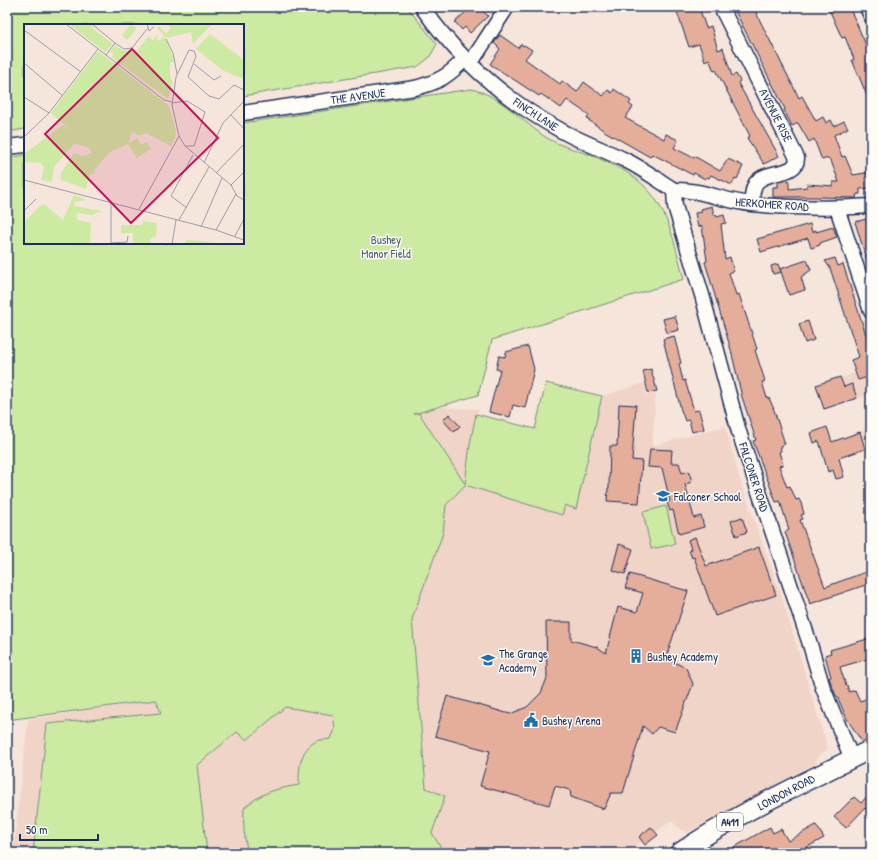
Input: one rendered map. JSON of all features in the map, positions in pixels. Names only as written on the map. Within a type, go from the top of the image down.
[{"type":"main road","name":"A411","points":[[852,759],[871,749]]},
{"type":"main road","name":"LONDON ROAD","points":[[679,853],[714,831],[782,794],[852,759]]},
{"type":"street","name":"FINCH LANE","points":[[422,7],[468,62],[500,90],[547,123],[626,160],[674,190]]},
{"type":"street","points":[[468,62],[507,7]]},
{"type":"street","name":"AVENUE RISE","points":[[721,7],[797,158],[797,162],[792,168],[768,175],[759,180],[753,190],[752,204]]},
{"type":"street","points":[[867,7],[871,16]]},
{"type":"street","name":"THE AVENUE","points":[[244,113],[422,86],[447,77],[468,62]]},
{"type":"street","points":[[7,147],[24,144]]},
{"type":"street","name":"HERKOMER ROAD","points":[[674,190],[691,189],[730,201],[752,204],[837,208],[871,206]]},
{"type":"street","name":"FALCONER ROAD","points":[[674,190],[675,206],[741,438],[809,641],[823,688],[852,759]]},
{"type":"street","points":[[837,208],[871,311]]},
{"type":"shaded area","points":[[856,373],[858,380],[871,376],[871,394],[824,409],[816,385]]},
{"type":"shaded area","name":"The Grange Academy","points":[[546,383],[602,396],[644,383],[646,395],[656,393],[652,446],[725,426],[741,483],[781,594],[828,749],[819,755],[816,763],[689,832],[683,831],[671,821],[626,853],[13,853],[28,719],[157,700],[343,403],[478,409],[470,444],[465,485],[562,515],[565,505],[577,509]]},
{"type":"shaded area","points":[[871,428],[871,448],[840,458],[834,440]]},
{"type":"green space","points":[[7,7],[407,7],[437,44],[429,58],[417,67],[244,96],[244,24],[24,24],[24,129],[7,132]]},
{"type":"green space","name":"Bushey Manor Field","points":[[471,89],[482,92],[502,103],[547,138],[617,167],[631,175],[646,188],[655,199],[668,224],[684,279],[492,340],[478,395],[414,414],[419,413],[465,484],[470,444],[476,414],[535,429],[546,383],[602,396],[576,509],[565,505],[562,515],[465,485],[446,505],[443,533],[412,619],[426,788],[445,796],[432,833],[444,853],[248,853],[244,831],[244,808],[257,798],[269,792],[299,785],[301,761],[306,750],[316,741],[331,739],[335,729],[333,715],[285,707],[247,740],[237,732],[197,765],[207,853],[33,853],[47,724],[161,713],[156,700],[7,720],[7,158],[24,155],[24,244],[244,244],[244,123]]},
{"type":"green space","points":[[666,506],[675,544],[651,549],[643,512]]},
{"type":"building","points":[[471,7],[479,7],[488,16],[470,33],[465,27],[462,30],[455,22]]},
{"type":"building","points":[[693,7],[699,7],[706,28],[711,26],[718,50],[723,48],[732,76],[736,74],[740,81],[738,83],[779,156],[764,164],[747,138],[750,136],[716,70],[714,71],[709,59],[705,61],[699,44],[689,47],[677,12]]},
{"type":"building","points":[[733,7],[753,7],[799,98],[802,96],[816,121],[823,117],[826,123],[831,120],[834,126],[844,121],[848,128],[834,135],[842,157],[845,156],[853,175],[871,172],[871,188],[860,189],[860,194],[857,194],[856,198],[773,197],[773,187],[778,187],[778,182],[789,180],[789,189],[807,187],[807,184],[833,186],[833,182],[839,182],[831,161],[828,158],[822,160],[814,139],[809,142],[798,123],[792,126],[784,110],[785,109]]},
{"type":"building","points":[[828,7],[849,7],[856,22],[871,57],[871,105],[852,60],[854,59],[845,37],[842,38]]},
{"type":"building","points":[[500,35],[518,48],[521,44],[532,50],[525,59],[560,84],[562,81],[577,92],[584,82],[603,96],[608,90],[612,93],[614,89],[631,101],[629,104],[633,107],[625,118],[664,139],[666,134],[678,140],[674,148],[694,158],[694,156],[720,171],[728,159],[743,166],[737,179],[735,178],[732,185],[711,175],[709,178],[706,177],[705,179],[694,173],[693,175],[652,154],[650,157],[606,132],[587,119],[589,115],[567,100],[561,108],[541,94],[539,96],[490,64],[500,49],[494,43]]},
{"type":"building","points":[[712,206],[714,215],[717,217],[724,215],[726,223],[721,224],[725,259],[730,257],[734,271],[729,273],[736,295],[739,294],[757,349],[755,350],[765,381],[762,382],[767,398],[769,398],[773,407],[785,444],[780,446],[781,451],[779,452],[783,465],[779,466],[787,487],[790,486],[796,500],[799,499],[801,503],[804,514],[801,515],[803,519],[800,520],[825,587],[871,570],[871,583],[810,604],[785,532],[789,530],[780,501],[776,502],[753,441],[756,440],[742,397],[731,350],[705,262],[707,261],[702,226],[698,227],[695,213],[702,212],[701,209]]},
{"type":"building","points":[[866,219],[871,233],[871,267],[869,267],[855,222]]},
{"type":"building","points":[[810,224],[812,232],[833,227],[837,237],[811,248],[808,238],[761,252],[757,239]]},
{"type":"building","points":[[835,258],[838,266],[843,264],[871,350],[871,376],[858,380],[851,360],[859,357],[830,268],[825,261]]},
{"type":"building","points":[[807,260],[811,270],[801,277],[805,290],[789,295],[780,269]]},
{"type":"building","points":[[778,264],[781,272],[773,274],[771,266]]},
{"type":"building","points":[[675,316],[679,330],[667,333],[663,319]]},
{"type":"building","points":[[808,321],[814,340],[805,343],[799,324]]},
{"type":"building","points":[[674,336],[681,363],[679,364],[683,381],[685,380],[694,411],[699,410],[704,429],[692,432],[689,420],[685,421],[681,410],[663,339]]},
{"type":"building","points":[[528,346],[534,369],[525,408],[513,405],[510,417],[489,412],[500,370],[496,369],[499,356],[505,357],[506,352]]},
{"type":"building","points":[[651,369],[657,391],[648,393],[643,371]]},
{"type":"building","points":[[840,377],[844,387],[852,384],[857,398],[824,409],[816,385]]},
{"type":"building","points":[[619,404],[636,405],[632,460],[642,461],[639,503],[607,501],[609,488],[610,446],[617,446]]},
{"type":"building","points":[[449,414],[460,426],[454,432],[443,420]]},
{"type":"building","points":[[827,427],[832,442],[860,432],[865,449],[839,458],[844,477],[836,479],[833,470],[828,472],[819,441],[814,443],[811,433]]},
{"type":"building","points":[[650,449],[672,450],[671,463],[679,463],[682,473],[689,471],[692,482],[685,484],[694,518],[701,516],[704,527],[679,534],[673,510],[670,511],[667,502],[670,501],[662,468],[648,467]]},
{"type":"building","points":[[742,517],[747,532],[736,536],[731,521]]},
{"type":"building","points":[[695,537],[706,566],[759,547],[776,595],[715,616],[694,557],[692,558],[689,550],[691,549],[688,540]]},
{"type":"building","points":[[619,544],[633,549],[625,574],[612,570]]},
{"type":"building","name":"Bushey Arena","points":[[630,574],[688,591],[666,658],[686,668],[693,684],[675,732],[658,727],[652,734],[643,726],[623,793],[611,793],[604,809],[571,797],[570,790],[555,786],[549,805],[480,786],[490,751],[435,736],[447,696],[510,714],[527,707],[541,693],[547,678],[546,622],[571,622],[571,640],[597,647],[606,653],[618,607],[637,612],[643,593],[625,588]]},
{"type":"building","points":[[871,638],[871,658],[840,667],[849,692],[855,690],[860,701],[871,697],[871,739],[862,742],[847,719],[836,696],[829,678],[831,677],[825,655],[831,653],[830,650]]},
{"type":"building","points":[[871,792],[871,815],[865,808],[846,828],[834,817],[854,797],[861,803]]},
{"type":"building","points":[[816,825],[824,838],[802,850],[804,853],[724,853],[770,827],[773,833],[781,829],[788,841]]},
{"type":"building","points":[[651,827],[658,835],[645,845],[639,837]]},
{"type":"place","name":"Falconer School","points":[[663,496]]},
{"type":"place","name":"Bushey Academy","points":[[636,656]]},
{"type":"place","name":"The Grange Academy","points":[[488,660]]},
{"type":"place","name":"Bushey Arena","points":[[531,720]]}]
